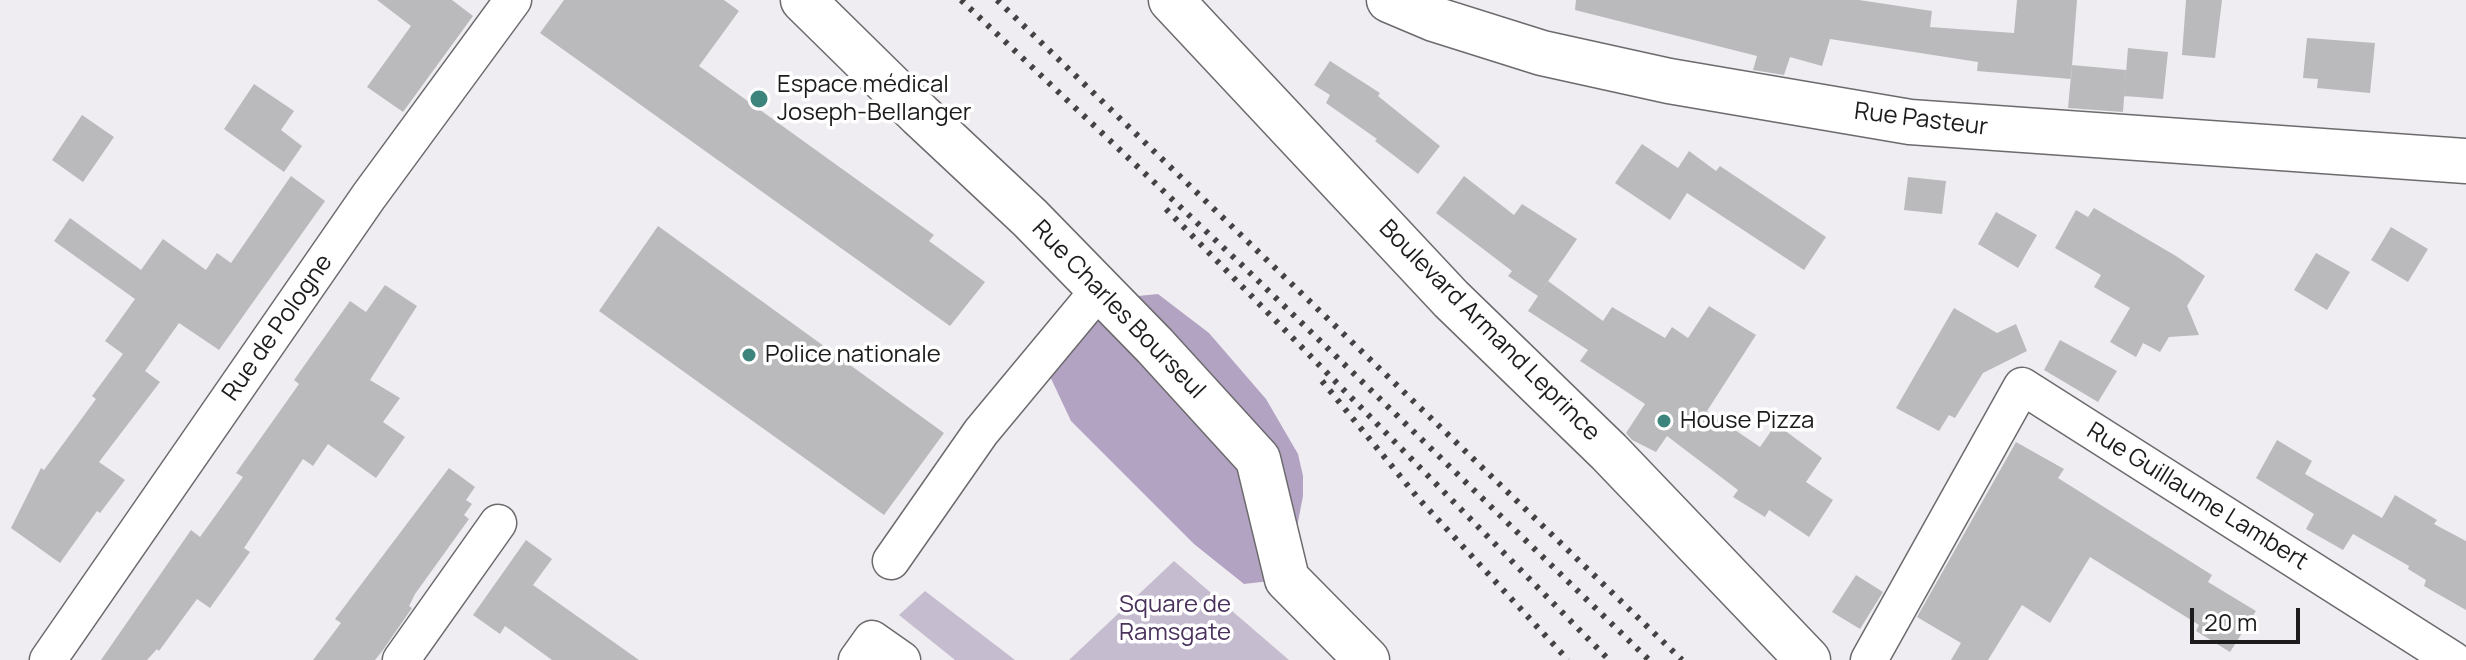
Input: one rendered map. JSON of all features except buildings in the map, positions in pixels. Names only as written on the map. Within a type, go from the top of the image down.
[{"type":"street","name":"Rue de Pologne","points":[[48,660],[369,196],[513,0]]},
{"type":"street","name":"Rue Charles Bourseul","points":[[803,0],[1030,218],[1155,346],[1258,459],[1287,579],[1367,660]]},
{"type":"street","name":"Boulevard Armand Leprince","points":[[1171,0],[1451,299],[1609,452],[1808,660]]},
{"type":"street","name":"Rue Pasteur","points":[[1389,0],[1434,19],[1542,53],[1669,81],[1910,122],[2466,161]]},
{"type":"street","points":[[891,561],[981,432],[1099,290]]},
{"type":"street","name":"Rue Guillaume Lambert","points":[[1869,660],[2022,386],[2453,660]]},
{"type":"street","points":[[401,660],[498,523]]},
{"type":"street","points":[[857,660],[872,639],[902,660]]},
{"type":"green space","name":"Square de Ramsgate","points":[[1174,561],[1289,660],[1069,660]]},
{"type":"green space","points":[[925,591],[1015,660],[955,660],[899,615]]},
{"type":"shaded area","points":[[1158,294],[1209,333],[1266,399],[1298,454],[1303,496],[1287,579],[1244,584],[1194,544],[1071,421],[1047,370],[1082,315],[1128,297]]},
{"type":"railway","points":[[961,0],[1245,268],[1649,660]]},
{"type":"railway","points":[[997,0],[1682,660]]},
{"type":"railway","points":[[1166,209],[1609,660]]},
{"type":"railway","points":[[1322,381],[1418,498],[1568,660]]},
{"type":"place","name":"Espace médical Joseph-Bellanger","points":[[759,99]]},
{"type":"place","name":"Police nationale","points":[[749,355]]},
{"type":"place","name":"House Pizza","points":[[1664,421]]}]
